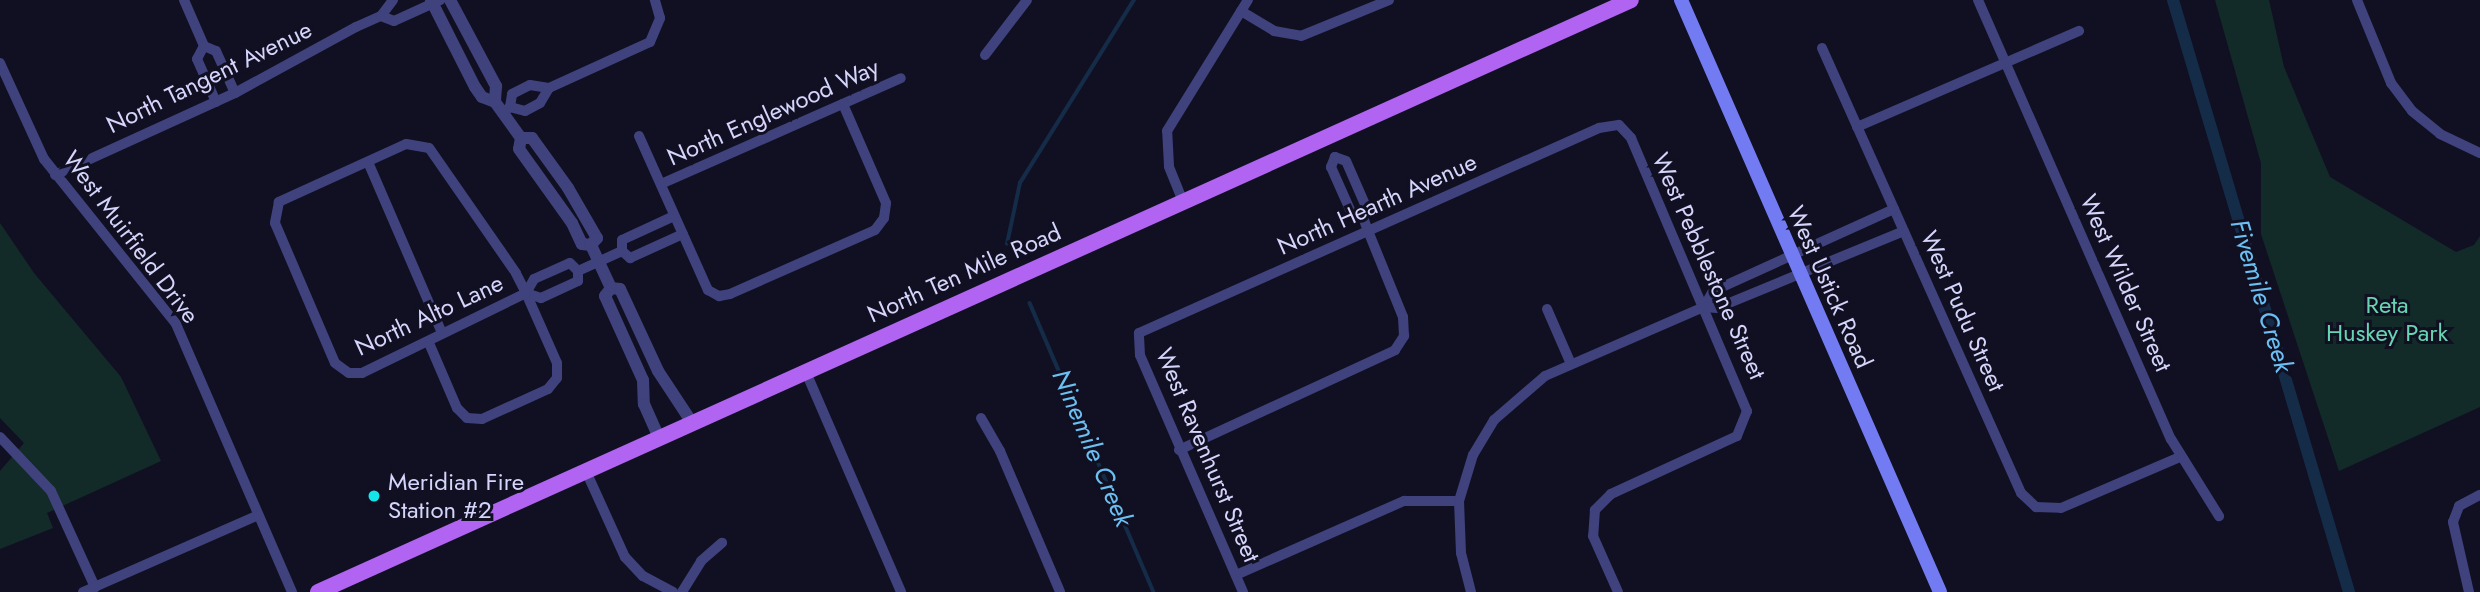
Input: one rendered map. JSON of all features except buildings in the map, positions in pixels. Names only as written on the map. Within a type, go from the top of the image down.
[{"type":"main road","name":"North Ten Mile Road","points":[[318,592],[1182,199],[1631,0]]},
{"type":"main road","name":"West Ustick Road","points":[[1681,0],[1940,592]]},
{"type":"street","points":[[184,0],[204,46],[216,51],[235,93]]},
{"type":"street","name":"North Tangent Avenue","points":[[55,175],[235,93],[381,16],[393,0]]},
{"type":"street","points":[[450,0],[496,86],[495,102]]},
{"type":"street","points":[[507,110],[512,94],[530,85],[549,88],[650,43],[657,31],[655,0]]},
{"type":"street","points":[[985,55],[1027,0]]},
{"type":"street","points":[[1182,199],[1169,166],[1167,131],[1248,0]]},
{"type":"street","points":[[1241,11],[1274,31],[1301,36],[1389,0]]},
{"type":"street","name":"West Wilder Street","points":[[1978,0],[2180,457],[2219,516]]},
{"type":"street","points":[[2357,0],[2391,83],[2412,111],[2440,134],[2480,153]]},
{"type":"street","points":[[435,1],[475,86],[482,97],[507,110],[521,138],[519,149],[572,223],[582,244],[591,245],[611,288]]},
{"type":"street","name":"North Tangent Avenue","points":[[381,16],[394,21],[435,1]]},
{"type":"street","points":[[1857,127],[2079,31]]},
{"type":"street","points":[[204,46],[197,59],[216,102]]},
{"type":"street","name":"West Pudu Street","points":[[1822,48],[2021,493],[2036,507],[2061,508],[2180,457]]},
{"type":"street","name":"West Muirfield Drive","points":[[0,63],[55,175],[176,324],[292,592]]},
{"type":"street","name":"North Englewood Way","points":[[661,184],[901,78]]},
{"type":"street","points":[[507,110],[525,111],[540,103],[549,88]]},
{"type":"street","points":[[639,136],[708,290],[719,296],[874,230],[884,218],[886,203],[843,104]]},
{"type":"street","name":"North Hearth Avenue","points":[[1139,333],[1599,128],[1619,125],[1631,138]]},
{"type":"street","points":[[1324,136],[1335,157],[1346,161],[1367,209],[1363,218]]},
{"type":"street","name":"West Pebblestone Street","points":[[1618,592],[1593,536],[1595,510],[1611,494],[1737,436],[1747,411],[1631,138]]},
{"type":"street","points":[[429,343],[457,408],[467,418],[482,418],[548,389],[557,379],[556,363],[526,293],[447,172],[429,148],[416,143],[368,162],[441,331]]},
{"type":"street","points":[[1180,450],[1370,365],[1395,350],[1404,336],[1403,317],[1363,218],[1351,212],[1331,167],[1335,157]]},
{"type":"street","name":"North Alto Lane","points":[[368,162],[285,198],[275,208],[275,223],[335,363],[349,373],[362,373],[429,343],[441,331],[526,293]]},
{"type":"street","points":[[1704,307],[1713,291],[1894,209]]},
{"type":"street","points":[[674,216],[622,240],[622,250],[630,258],[683,234]]},
{"type":"street","points":[[1471,592],[1461,553],[1459,501],[1474,455],[1503,410],[1534,383],[1704,307],[1717,308],[1904,231]]},
{"type":"street","points":[[578,271],[622,250]]},
{"type":"street","points":[[570,263],[578,271],[578,281],[541,298],[526,293],[534,279],[570,263]]},
{"type":"street","points":[[611,288],[620,289],[658,371],[691,421]]},
{"type":"street","points":[[611,288],[605,296],[643,380],[644,404],[658,436]]},
{"type":"street","points":[[1547,309],[1572,364]]},
{"type":"street","name":"West Ravenhurst Street","points":[[1139,333],[1140,355],[1243,592]]},
{"type":"street","points":[[805,370],[901,592]]},
{"type":"street","points":[[981,418],[1000,451],[1060,592]]},
{"type":"street","points":[[0,437],[51,491],[94,587]]},
{"type":"street","points":[[585,469],[625,557],[643,576],[673,592]]},
{"type":"street","points":[[2469,592],[2454,534],[2455,512],[2480,495]]},
{"type":"street","points":[[1236,575],[1404,501],[1459,501]]},
{"type":"street","points":[[83,592],[258,514]]},
{"type":"street","points":[[682,592],[701,561],[722,542]]},
{"type":"green space","name":"Reta Huskey Park","points":[[2215,0],[2269,0],[2284,67],[2330,177],[2456,252],[2474,245],[2480,236],[2480,407],[2339,471],[2261,234],[2261,163]]},
{"type":"green space","points":[[0,223],[34,273],[121,377],[161,461],[47,513],[53,528],[0,549],[0,471],[24,443],[0,418]]},
{"type":"waterway","name":"Ninemile Creek","points":[[1007,244],[1020,183],[1134,0]]},
{"type":"waterway","name":"Fivemile Creek","points":[[2173,0],[2349,592]]},
{"type":"waterway","name":"Ninemile Creek","points":[[1030,303],[1154,592]]},
{"type":"place","name":"Meridian Fire Station #2","points":[[374,496]]}]
